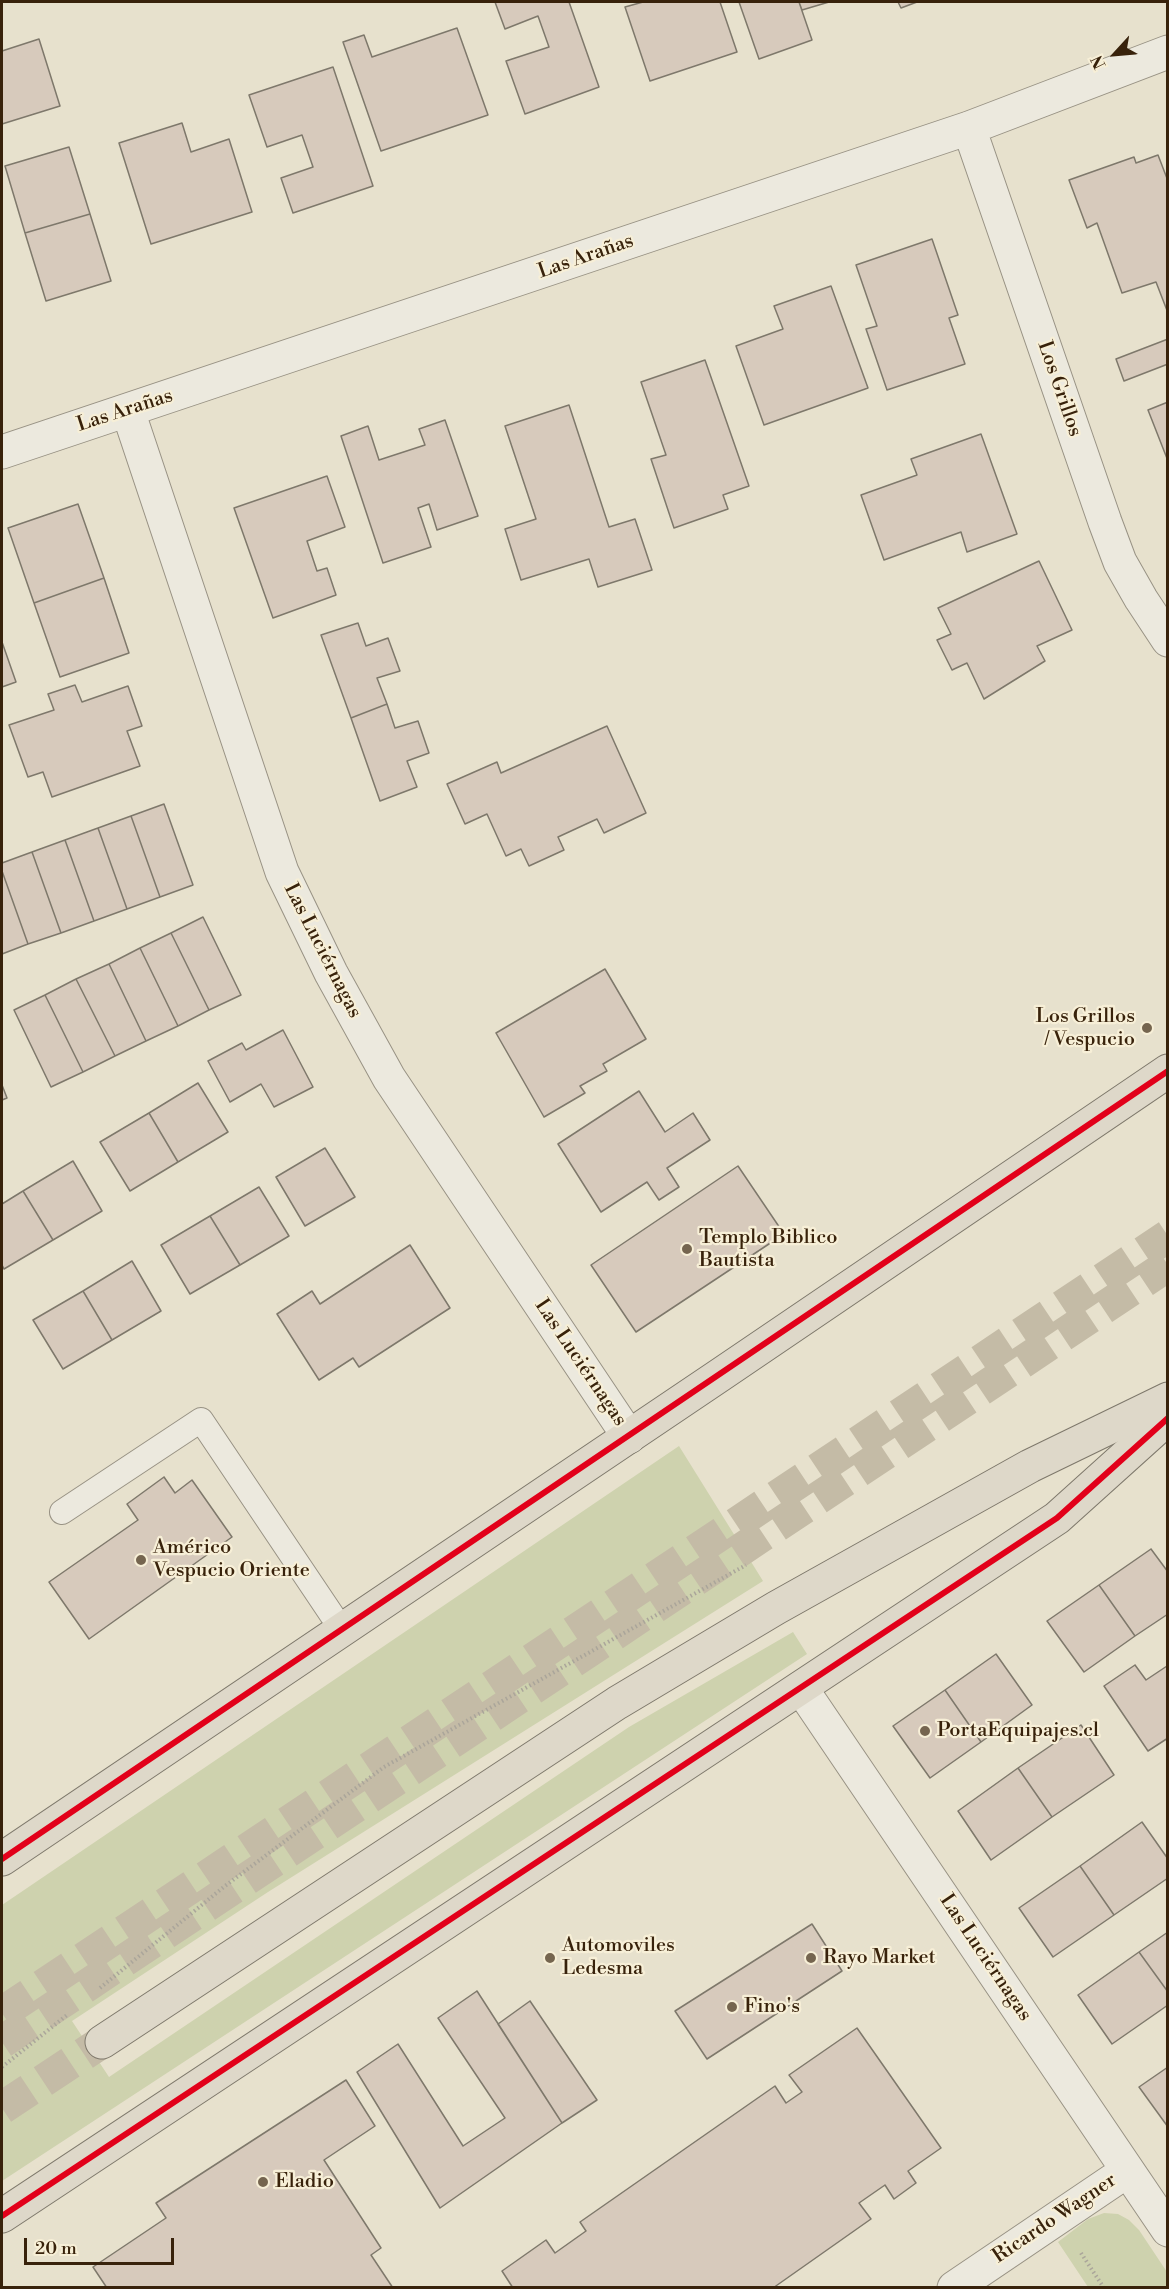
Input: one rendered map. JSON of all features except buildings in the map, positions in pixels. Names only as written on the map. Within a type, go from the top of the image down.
[{"type":"main road","points":[[2,1859],[1167,1071]]},
{"type":"main road","points":[[102,2042],[617,1703],[776,1608],[1030,1466],[1167,1399]]},
{"type":"main road","points":[[2,2216],[1057,1518],[1167,1418]]},
{"type":"street","name":"Las Arañas","points":[[2,452],[969,128],[1167,52]]},
{"type":"street","name":"Los Grillos","points":[[969,128],[1120,562],[1167,640]]},
{"type":"street","name":"Las Luciérnagas","points":[[128,411],[282,872],[331,973],[389,1078],[629,1437]]},
{"type":"street","name":"Las Luciérnagas","points":[[801,1688],[1167,2230]]},
{"type":"street","name":"Ricardo Wagner","points":[[954,2288],[1127,2171]]},
{"type":"lane","points":[[62,1512],[201,1420],[342,1630]]},
{"type":"path","points":[[93,1994],[225,1886],[384,1767],[746,1565]]},
{"type":"path","points":[[2,2067],[75,2008]]},
{"type":"green space","points":[[679,1446],[763,1581],[268,1892],[72,2021],[109,2077],[629,1727],[793,1632],[807,1654],[2,2181],[2,1905]]},
{"type":"green space","points":[[1104,2213],[1118,2214],[1129,2220],[1139,2230],[1167,2272],[1167,2287],[1088,2287],[1058,2242],[1088,2219]]},
{"type":"tunnel","points":[[2,2013],[1168,1236]]},
{"type":"tunnel","points":[[2,2042],[1168,1265]]},
{"type":"tunnel","points":[[2,2108],[102,2042]]},
{"type":"transit line","points":[[2,1859],[1168,1071]]},
{"type":"transit line","points":[[2,2216],[1057,1518],[1168,1418]]},
{"type":"place","name":"Los Grillos / Vespucio","points":[[1147,1028]]},
{"type":"place","name":"Templo Biblico Bautista","points":[[687,1249]]},
{"type":"place","name":"Américo Vespucio Oriente","points":[[141,1560]]},
{"type":"place","name":"PortaEquipajes.cl","points":[[925,1731]]},
{"type":"place","name":"Automoviles Ledesma","points":[[550,1958]]},
{"type":"place","name":"Rayo Market","points":[[811,1958]]},
{"type":"place","name":"Fino's","points":[[732,2007]]},
{"type":"place","name":"Eladio","points":[[263,2182]]}]
